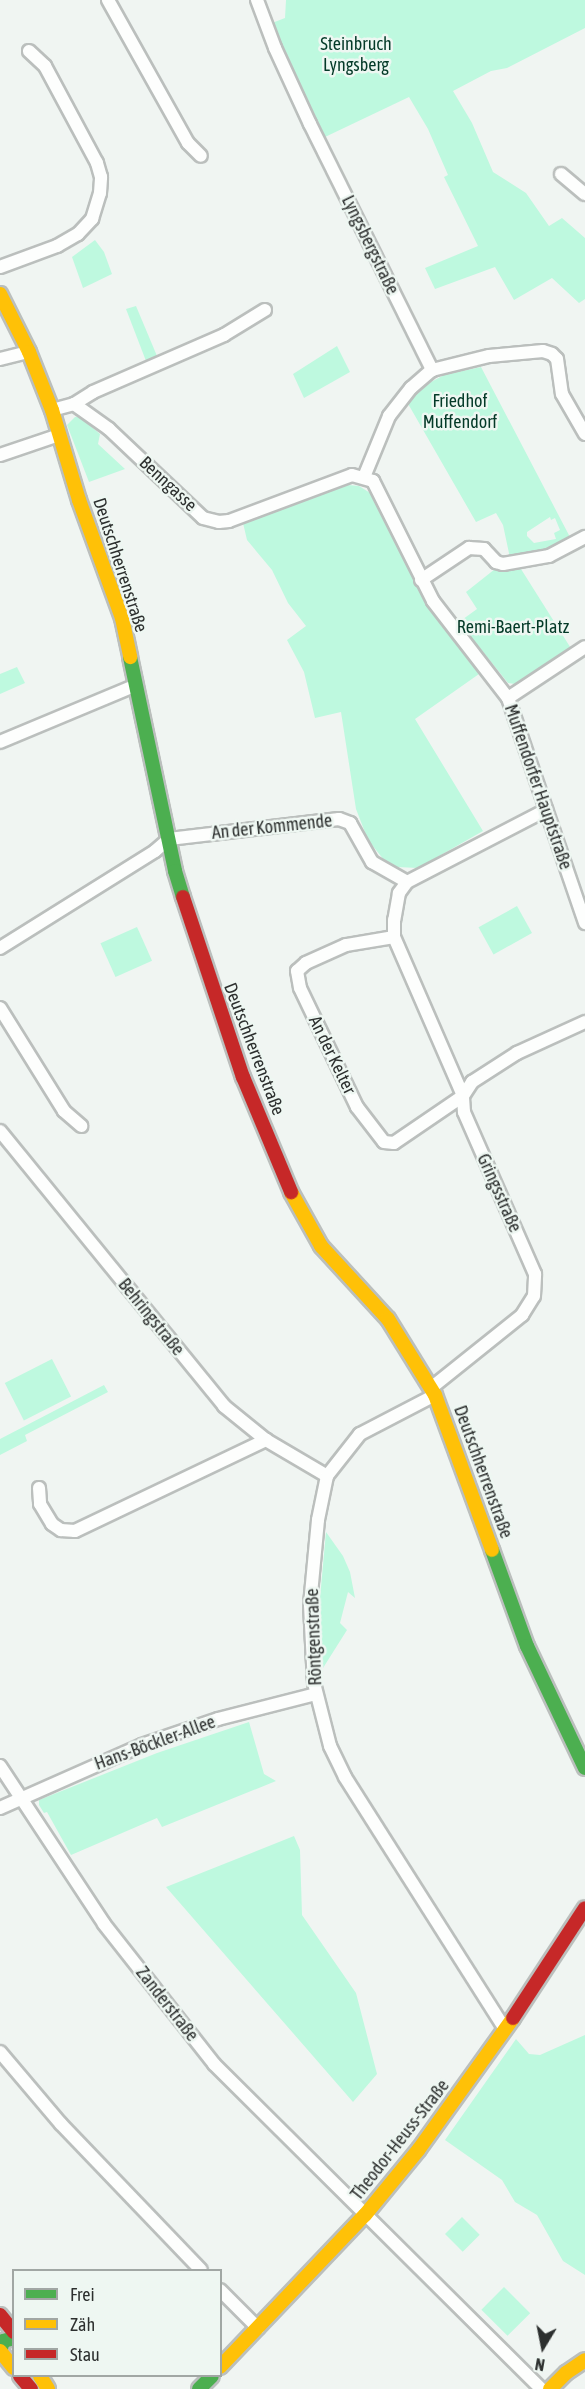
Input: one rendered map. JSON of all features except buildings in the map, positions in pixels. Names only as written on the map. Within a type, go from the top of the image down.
[{"type":"street","points":[[108,0],[188,143],[201,156]]},
{"type":"street","name":"Lyngsbergstraße","points":[[257,0],[275,48],[310,124],[432,370]]},
{"type":"street","points":[[0,267],[57,246],[78,234],[92,219],[100,193],[101,177],[97,163],[45,66],[29,51]]},
{"type":"street","points":[[561,174],[585,194]]},
{"type":"street","name":"Deutschherrenstraße","points":[[0,294],[29,352],[52,410],[122,618],[175,872],[223,1025],[293,1196],[321,1246],[388,1319],[433,1392],[527,1646],[585,1768]]},
{"type":"street","points":[[52,410],[74,404],[93,392],[224,335],[264,310]]},
{"type":"street","points":[[364,477],[394,407],[432,370],[489,356],[543,351],[552,354],[557,359],[562,394],[585,434]]},
{"type":"street","points":[[0,359],[29,352]]},
{"type":"street","name":"Benngasse","points":[[74,404],[108,429],[203,518],[210,520],[228,521],[352,475],[364,477]]},
{"type":"street","points":[[0,455],[59,435]]},
{"type":"street","name":"Muffendorfer Hauptstraße","points":[[364,477],[373,481],[433,601],[508,698],[585,923]]},
{"type":"street","points":[[421,580],[470,548],[484,549],[496,562],[503,564],[549,556],[585,537]]},
{"type":"street","points":[[508,698],[585,647]]},
{"type":"street","points":[[0,742],[136,685]]},
{"type":"street","points":[[394,937],[394,920],[399,893],[407,882],[546,810]]},
{"type":"street","name":"An der Kommende","points":[[169,839],[339,819],[350,823],[372,862],[407,882]]},
{"type":"street","points":[[0,948],[155,851],[169,839]]},
{"type":"street","name":"Gringsstraße","points":[[394,937],[463,1096],[464,1112],[535,1274],[534,1296],[522,1316],[433,1392]]},
{"type":"street","name":"An der Kelter","points":[[394,937],[346,945],[306,963],[297,971],[300,988],[357,1107],[384,1142],[394,1143],[463,1096]]},
{"type":"street","points":[[0,1008],[64,1111],[81,1126]]},
{"type":"street","points":[[463,1096],[472,1082],[517,1053],[585,1022]]},
{"type":"street","name":"Behringstraße","points":[[0,1131],[224,1406],[266,1440],[327,1476]]},
{"type":"street","name":"Röntgenstraße","points":[[433,1392],[360,1434],[327,1476],[318,1520],[310,1605],[316,1694],[330,1746],[345,1777],[505,2029]]},
{"type":"street","points":[[39,1488],[40,1504],[52,1524],[61,1530],[75,1531],[266,1440]]},
{"type":"street","name":"Hans-Böckler-Allee","points":[[0,1808],[142,1745],[218,1719],[316,1694]]},
{"type":"street","name":"Zanderstraße","points":[[0,1766],[104,1924],[214,2064],[541,2389]]},
{"type":"street","name":"Theodor-Heuss-Straße","points":[[222,2365],[365,2215],[419,2149],[505,2029],[584,1911]]},
{"type":"street","points":[[0,2052],[61,2124],[199,2269]]},
{"type":"street","points":[[222,2292],[258,2328]]},
{"type":"street","points":[[2,2317],[12,2330]]},
{"type":"street","points":[[0,2334],[4,2328],[2,2317]]},
{"type":"street","points":[[12,2339],[3,2341],[0,2351],[12,2366]]},
{"type":"street","points":[[550,2389],[566,2373],[585,2360]]},
{"type":"street","points":[[21,2377],[31,2389]]},
{"type":"street","points":[[199,2389],[211,2377]]},
{"type":"green space","name":"Steinbruch Lyngsberg","points":[[286,0],[585,0],[585,28],[507,68],[491,71],[453,91],[472,123],[493,172],[526,193],[549,226],[562,218],[585,238],[585,299],[579,303],[552,278],[514,300],[495,267],[435,289],[425,268],[478,246],[444,177],[448,175],[428,129],[409,97],[325,137],[272,23],[285,18]]},
{"type":"green space","points":[[95,240],[104,252],[112,274],[83,288],[72,257]]},
{"type":"green space","points":[[136,306],[157,356],[146,361],[126,309]]},
{"type":"green space","points":[[337,346],[350,372],[304,398],[293,374]]},
{"type":"green space","name":"Friedhof Muffendorf","points":[[481,367],[571,539],[551,551],[510,558],[503,525],[496,513],[476,522],[407,402],[431,382],[444,375]],"holes":[[[550,517],[551,520],[555,518],[560,530],[554,533],[556,539],[534,543],[527,536],[527,532]]]},
{"type":"green space","points":[[75,417],[80,417],[100,434],[98,444],[125,469],[89,482],[67,425]]},
{"type":"green space","points":[[348,485],[359,486],[375,496],[427,606],[479,674],[415,719],[483,831],[418,868],[397,867],[384,860],[368,840],[356,809],[341,712],[315,718],[304,672],[287,640],[306,626],[288,603],[272,570],[247,540],[243,523]]},
{"type":"green space","name":"Remi-Baert-Platz","points":[[495,569],[503,571],[521,569],[572,650],[515,684],[508,683],[459,622],[477,609],[466,592]]},
{"type":"green space","points":[[17,667],[25,683],[0,694],[0,674]]},
{"type":"green space","points":[[517,906],[532,933],[494,954],[479,927]]},
{"type":"green space","points":[[137,927],[152,961],[116,977],[100,943]]},
{"type":"green space","points":[[52,1359],[71,1396],[24,1420],[5,1383]]},
{"type":"green space","points":[[104,1385],[108,1392],[25,1435],[27,1441],[0,1455],[0,1439]]},
{"type":"green space","points":[[326,1532],[343,1556],[350,1572],[355,1598],[348,1592],[340,1623],[347,1630],[323,1668],[320,1598]]},
{"type":"green space","points":[[249,1722],[264,1774],[276,1781],[162,1827],[157,1818],[71,1855],[47,1812],[44,1813],[39,1805],[39,1800],[157,1753]]},
{"type":"green space","points":[[294,1836],[300,1850],[302,1915],[356,1993],[377,2074],[353,2102],[166,1887]]},
{"type":"green space","points":[[585,2035],[585,2275],[563,2261],[537,2215],[515,2202],[502,2180],[445,2140],[516,2039],[529,2054],[540,2055]]},
{"type":"green space","points":[[462,2217],[480,2235],[463,2252],[445,2234]]},
{"type":"green space","points":[[504,2287],[530,2313],[508,2336],[481,2310]]},
{"type":"traffic: fast","points":[[130,657],[175,871],[183,897]]},
{"type":"traffic: fast","points":[[492,1550],[527,1646],[585,1768]]},
{"type":"traffic: fast","points":[[0,2352],[3,2341],[12,2339]]},
{"type":"traffic: fast","points":[[199,2389],[211,2377]]},
{"type":"traffic: slow","points":[[0,294],[29,352],[52,410],[79,500],[122,618],[130,657]]},
{"type":"traffic: slow","points":[[291,1192],[321,1246],[388,1319],[435,1395],[492,1550]]},
{"type":"traffic: slow","points":[[222,2365],[365,2215],[419,2149],[513,2018]]},
{"type":"traffic: slow","points":[[0,2351],[12,2366]]},
{"type":"traffic: slow","points":[[550,2389],[566,2373],[585,2360]]},
{"type":"traffic: slow","points":[[41,2377],[48,2389]]},
{"type":"traffic: jam","points":[[183,897],[243,1077],[291,1192]]},
{"type":"traffic: jam","points":[[513,2018],[585,1908]]},
{"type":"traffic: jam","points":[[0,2315],[12,2330]]},
{"type":"traffic: jam","points":[[21,2377],[31,2389]]}]
